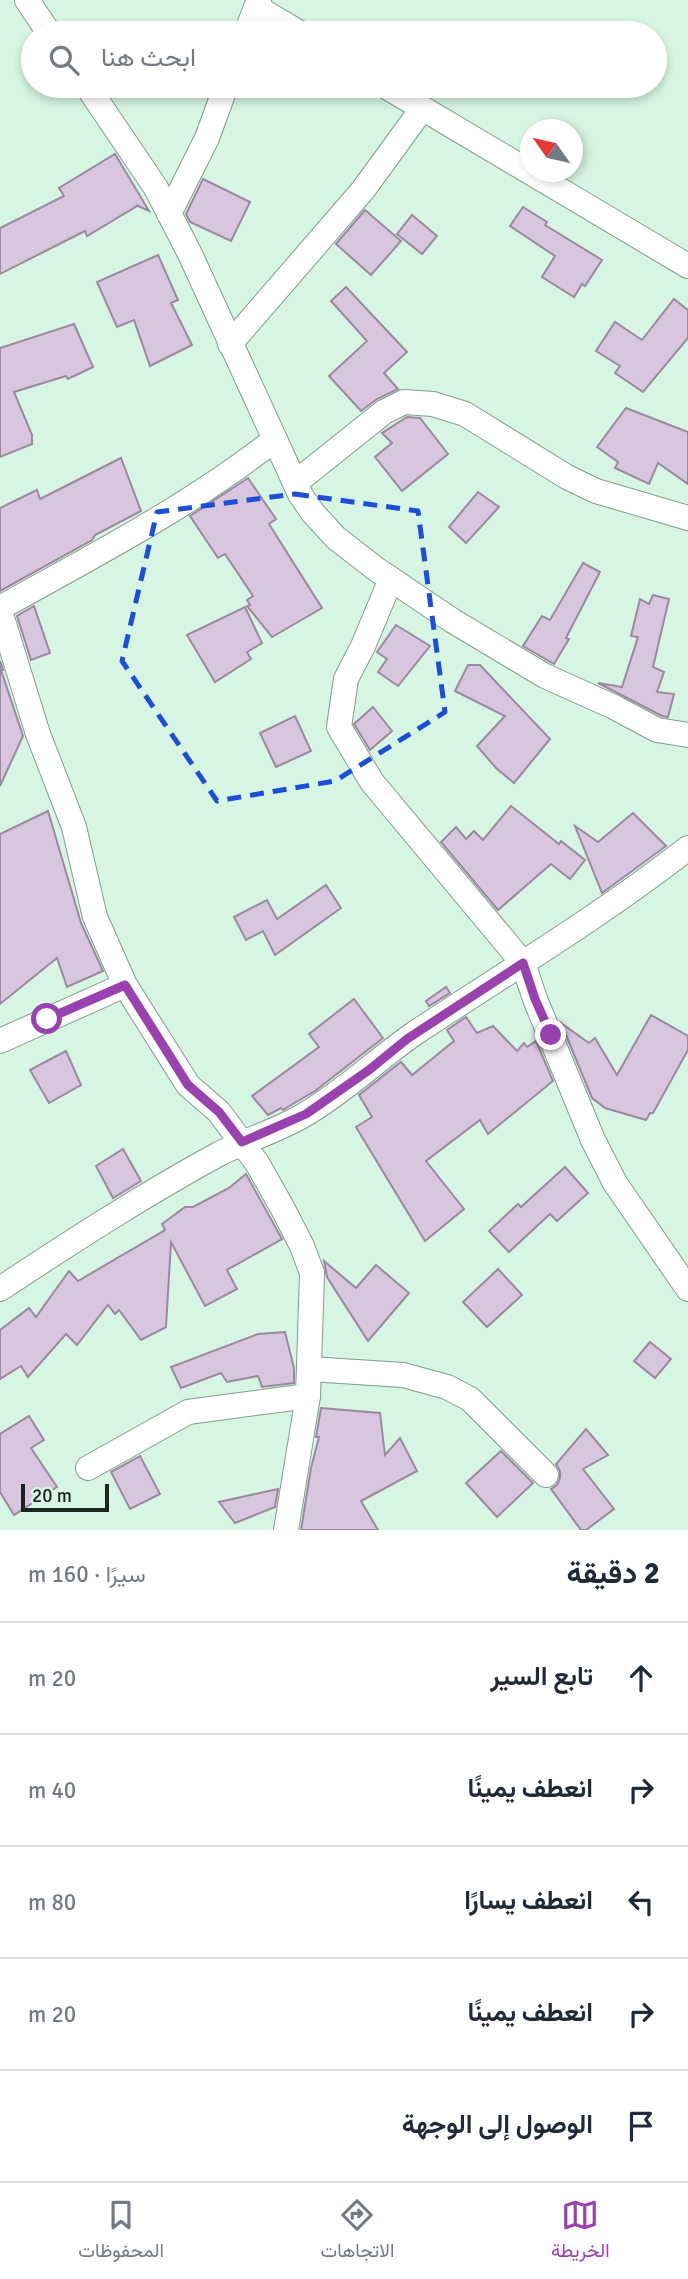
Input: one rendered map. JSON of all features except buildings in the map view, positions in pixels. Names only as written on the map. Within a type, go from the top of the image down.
[{"type":"street","points":[[27,0],[42,21]]},
{"type":"street","points":[[251,21],[258,3],[283,21]]},
{"type":"street","points":[[95,98],[156,188],[295,483],[313,513],[335,538],[453,621],[545,676],[657,730],[688,735]]},
{"type":"street","points":[[169,214],[206,138],[221,98]]},
{"type":"street","points":[[404,98],[688,266]]},
{"type":"street","points":[[230,344],[363,190],[422,109]]},
{"type":"street","points":[[295,483],[384,412],[404,402],[433,404],[466,414],[567,477],[596,491],[688,518]]},
{"type":"street","points":[[274,440],[132,535],[0,609],[38,734],[74,827],[94,917],[125,985],[188,1085],[219,1112],[257,1163],[284,1209],[312,1273],[308,1396],[286,1530]]},
{"type":"street","points":[[391,579],[346,679],[339,727],[372,782],[523,963],[535,999],[598,1151],[615,1183],[688,1289]]},
{"type":"street","points":[[0,1289],[158,1189],[242,1142],[306,1114],[360,1077],[407,1039],[592,918],[688,848]]},
{"type":"street","points":[[0,1041],[125,985]]},
{"type":"street","points":[[310,1369],[402,1375],[447,1387],[470,1399],[546,1475]]},
{"type":"street","points":[[88,1468],[188,1412],[308,1396]]},
{"type":"highlighted area","points":[[295,494],[418,511],[445,712],[335,781],[217,801],[122,661],[157,512]]},
{"type":"route","points":[[47,1019],[125,985],[188,1085],[219,1112],[242,1142],[306,1114],[341,1091],[407,1039],[523,963],[551,1035]]}]
